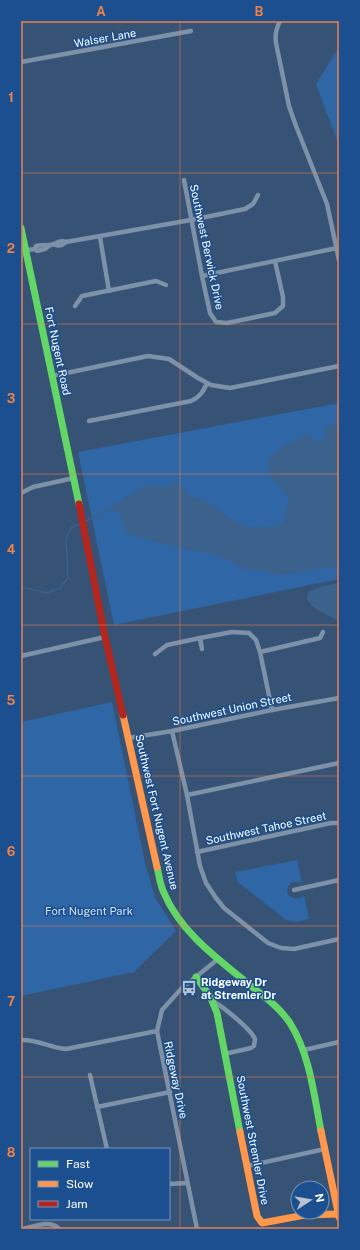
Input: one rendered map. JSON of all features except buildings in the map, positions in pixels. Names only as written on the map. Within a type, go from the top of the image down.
[{"type":"street","points":[[280,21],[276,28],[275,35],[289,106],[327,204],[339,260]]},
{"type":"street","name":"Walser Lane","points":[[21,62],[191,31]]},
{"type":"street","name":"Southwest Berwick Drive","points":[[184,180],[210,313],[216,322],[234,322],[275,313],[283,306],[283,297],[275,261]]},
{"type":"street","points":[[23,250],[45,250],[52,245],[63,245],[66,242],[100,237],[245,209],[253,204],[258,195]]},
{"type":"street","name":"Fort Nugent Road","points":[[21,228],[23,250],[74,478]]},
{"type":"street","points":[[100,237],[109,291]]},
{"type":"street","points":[[202,276],[337,248]]},
{"type":"street","points":[[75,306],[82,296],[156,281],[166,285]]},
{"type":"street","points":[[52,376],[148,356],[169,359],[211,385],[230,388],[339,366]]},
{"type":"street","points":[[88,421],[191,401],[198,398],[202,394],[207,383]]},
{"type":"street","points":[[21,493],[32,487],[74,478]]},
{"type":"street","name":"Southwest Fort Nugent Avenue","points":[[74,478],[117,693],[129,738],[163,892],[173,912],[189,933],[218,959],[277,1007],[290,1023],[304,1050],[339,1215]]},
{"type":"street","points":[[155,654],[167,645],[232,632],[249,633],[256,640],[260,652],[272,710]]},
{"type":"street","points":[[260,652],[320,638],[323,632]]},
{"type":"street","points":[[21,656],[105,637]]},
{"type":"street","points":[[200,638],[202,649]]},
{"type":"street","name":"Southwest Union Street","points":[[129,738],[339,698]]},
{"type":"street","points":[[172,731],[187,795],[197,852],[206,883],[224,908],[268,943],[281,948],[294,949],[339,939]]},
{"type":"street","points":[[187,795],[339,763]]},
{"type":"street","name":"Southwest Tahoe Street","points":[[197,852],[331,823],[339,823]]},
{"type":"street","points":[[294,890],[339,880]]},
{"type":"street","name":"Ridgeway Drive","points":[[197,1229],[157,1031],[162,1010],[181,990],[218,959]]},
{"type":"street","name":"Southwest Stremler Drive","points":[[196,977],[213,1001],[252,1033],[255,1039],[254,1046],[251,1048],[224,1054]]},
{"type":"street","name":"Southwest Stremler Drive","points":[[213,1001],[257,1216],[262,1223],[312,1214],[330,1216],[339,1215]]},
{"type":"street","points":[[21,1040],[33,1040],[54,1048],[66,1049],[157,1031]]},
{"type":"street","points":[[304,1050],[339,1042]]},
{"type":"street","points":[[90,1075],[107,1148]]},
{"type":"street","points":[[97,1107],[170,1092]]},
{"type":"street","points":[[247,1166],[325,1148]]},
{"type":"street","points":[[170,1184],[187,1183]]},
{"type":"street","points":[[23,1229],[50,1224],[59,1229]]},
{"type":"green space","points":[[339,47],[339,146],[316,84]]},
{"type":"green space","points":[[339,403],[339,579],[114,625],[78,452]]},
{"type":"green space","name":"Fort Nugent Park","points":[[112,702],[145,863],[155,897],[176,931],[134,972],[21,996],[21,722]]},
{"type":"green space","points":[[297,860],[302,884],[298,882],[291,882],[287,892],[289,896],[294,898],[301,898],[304,895],[309,919],[296,922],[286,920],[238,882],[235,872]]},
{"type":"shaded area","points":[[333,424],[339,426],[339,566],[278,575],[259,570],[248,570],[238,567],[231,560],[148,540],[127,533],[119,512],[108,509],[140,488],[153,485],[169,487],[172,482],[187,490],[191,498],[205,501],[236,522],[248,527],[258,528],[283,524],[285,512],[289,503],[289,497],[282,492],[283,487],[275,482],[270,473],[267,465],[269,460],[277,451],[306,434],[310,435],[315,441],[322,441],[325,436],[325,429],[329,425]]},
{"type":"shaded area","points":[[339,583],[339,621],[316,609],[307,599],[308,592],[322,586]]},
{"type":"waterway","points":[[84,522],[108,509]]},
{"type":"waterway","points":[[21,587],[47,593],[60,588],[68,578],[66,539],[71,528],[81,523]]},
{"type":"traffic: fast","points":[[21,228],[79,504]]},
{"type":"traffic: fast","points":[[157,867],[164,893],[180,921],[190,933],[213,955],[272,1003],[282,1012],[290,1023],[297,1035],[307,1062],[321,1131]]},
{"type":"traffic: fast","points":[[196,977],[210,996],[217,1013],[240,1132]]},
{"type":"traffic: slow","points":[[123,715],[157,867]]},
{"type":"traffic: slow","points":[[321,1131],[339,1217]]},
{"type":"traffic: slow","points":[[240,1132],[257,1216],[262,1223],[305,1215],[339,1214]]},
{"type":"traffic: jam","points":[[79,504],[105,637],[123,715]]},
{"type":"place","name":"Ridgeway Dr at Stremler Dr","points":[[189,988]]}]
